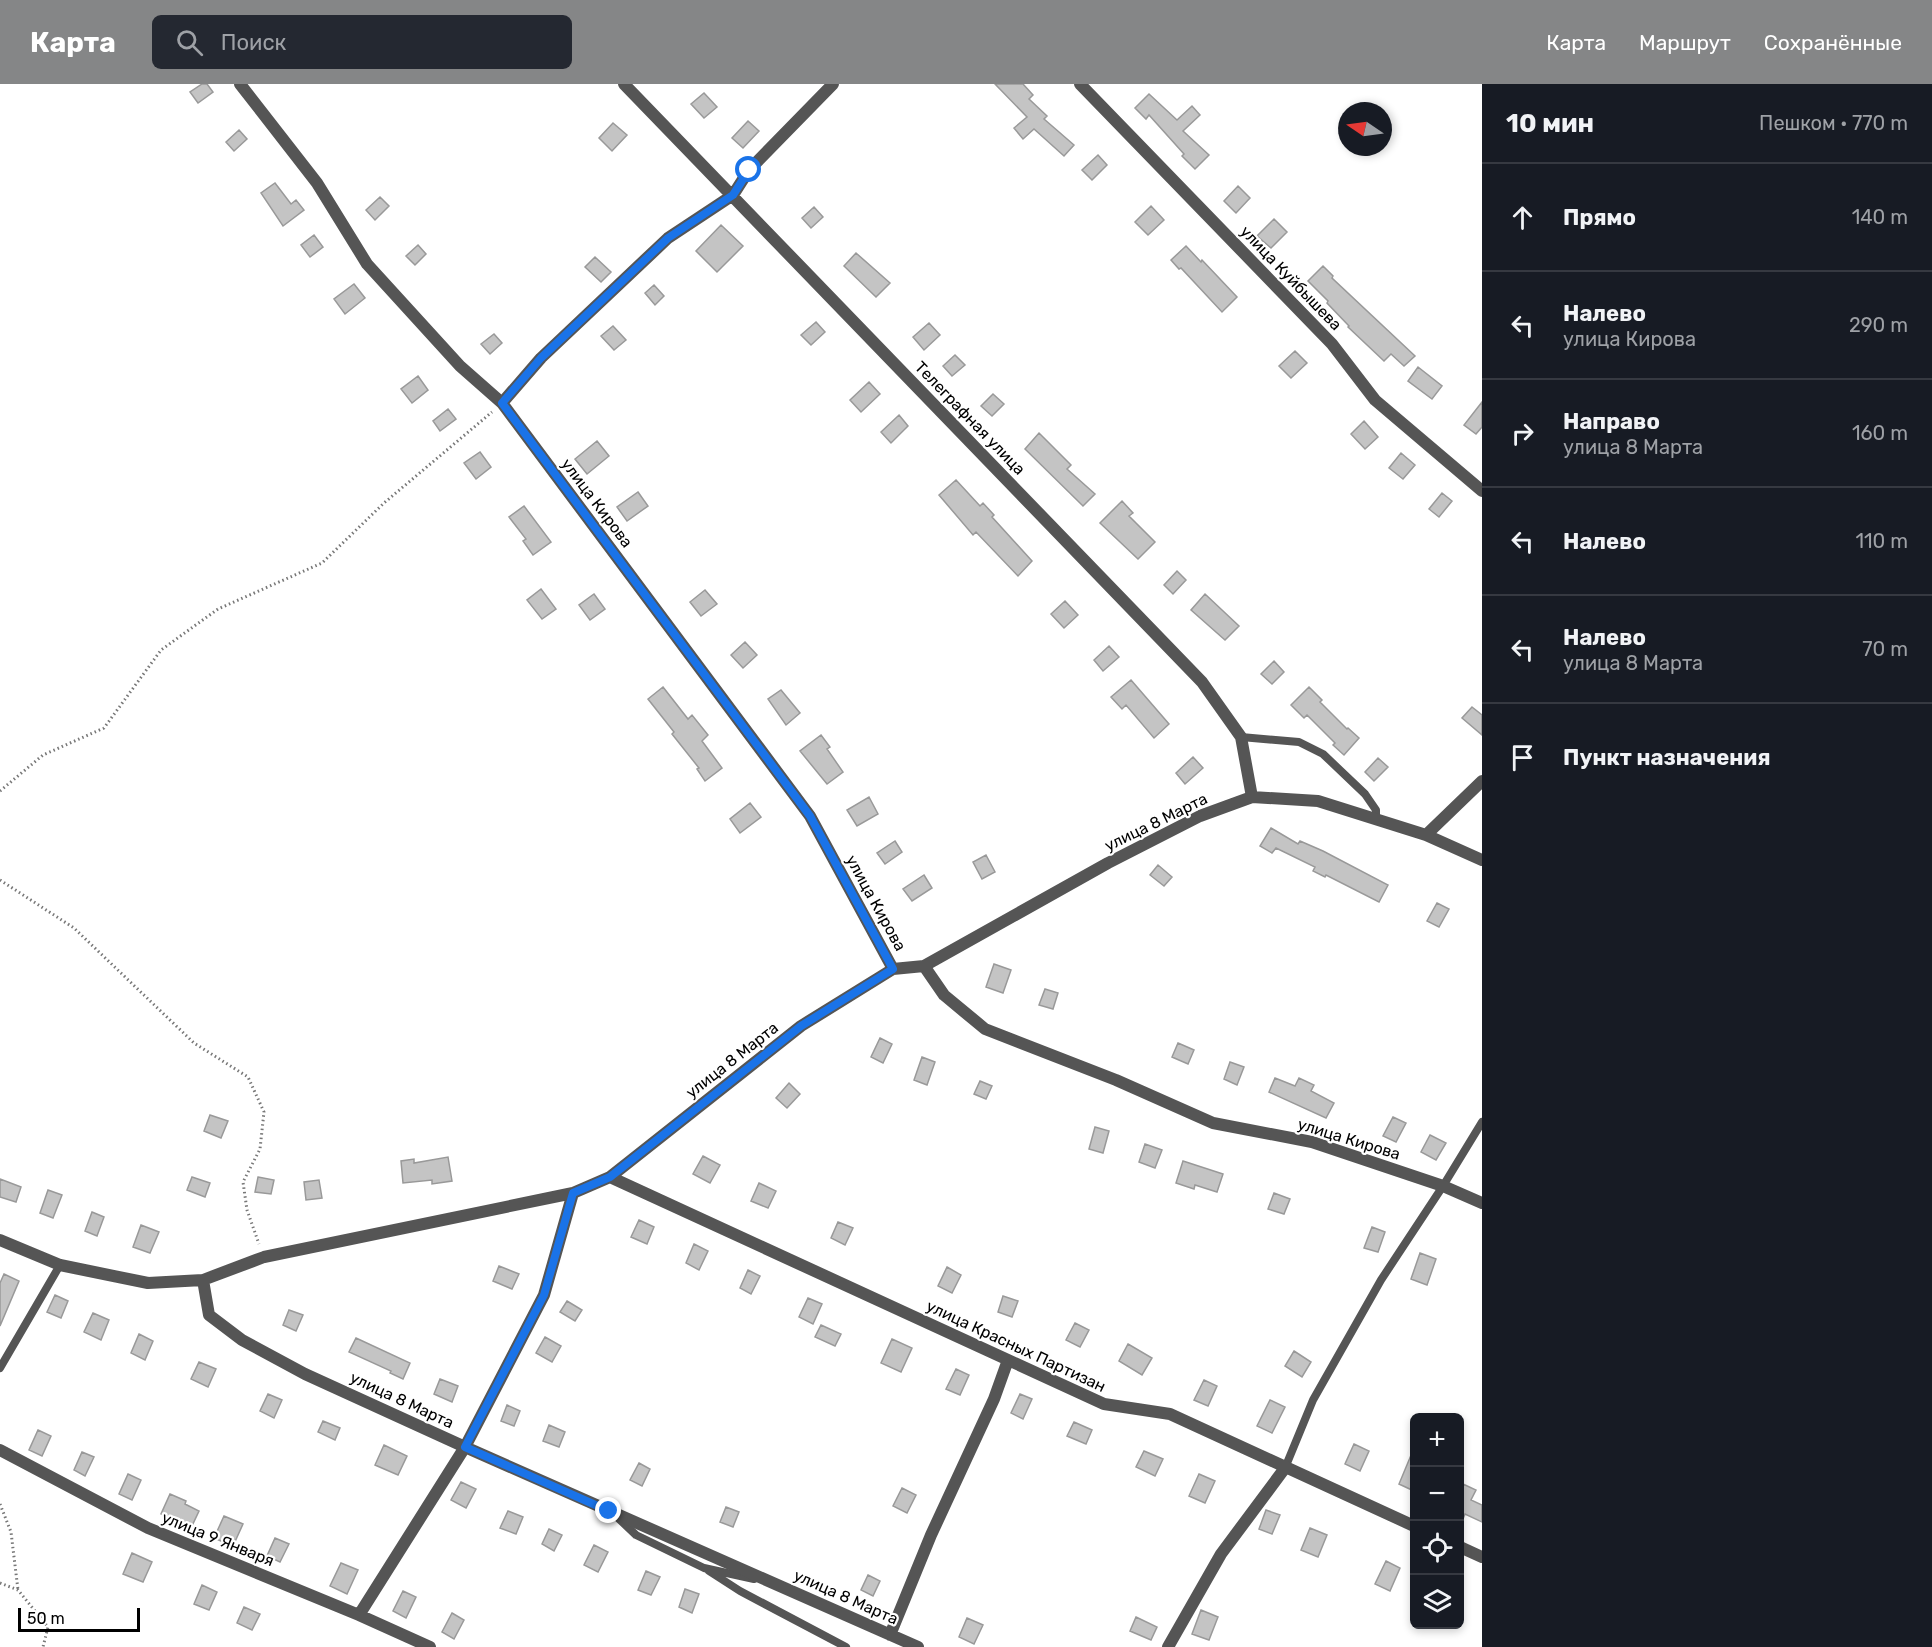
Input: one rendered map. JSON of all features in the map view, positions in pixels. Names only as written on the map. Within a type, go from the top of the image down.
[{"type":"street","name":"Телеграфная улица","points":[[624,84],[1202,682],[1241,737],[1252,797]]},
{"type":"street","points":[[502,403],[541,358],[668,238],[733,195],[749,170],[833,84]]},
{"type":"street","name":"улица Куйбышева","points":[[1080,84],[1332,344],[1375,400],[1482,491]]},
{"type":"street","name":"улица Кирова","points":[[243,85],[317,183],[367,264],[460,366],[502,403],[810,816],[893,969]]},
{"type":"street","points":[[1482,781],[1426,835],[1482,860]]},
{"type":"street","name":"улица 8 Марта","points":[[0,1240],[60,1264],[148,1283],[203,1280],[264,1257],[573,1193],[610,1177],[801,1026],[893,969],[924,966],[1108,863],[1200,816],[1252,797],[1318,801],[1426,835]]},
{"type":"street","name":"улица Кирова","points":[[924,966],[944,995],[985,1029],[1116,1080],[1213,1123],[1312,1142],[1443,1186],[1482,1203]]},
{"type":"street","name":"улица Красных Партизан","points":[[610,1177],[1104,1404],[1170,1414],[1410,1524]]},
{"type":"street","points":[[359,1615],[465,1447],[544,1295],[573,1193]]},
{"type":"street","name":"улица 8 Марта","points":[[203,1280],[209,1315],[242,1340],[304,1374],[918,1647]]},
{"type":"street","points":[[890,1635],[931,1535],[994,1399],[1008,1360]]},
{"type":"street","name":"улица 9 Января","points":[[0,1450],[148,1528],[359,1615],[430,1647]]},
{"type":"street","points":[[1168,1647],[1221,1554],[1285,1468]]},
{"type":"street","points":[[1464,1549],[1482,1557]]},
{"type":"lane","points":[[1241,737],[1299,742],[1323,754],[1365,794],[1376,810],[1376,819]]},
{"type":"lane","points":[[1285,1468],[1313,1400],[1381,1280],[1482,1122]]},
{"type":"lane","points":[[0,1368],[60,1264]]},
{"type":"lane","points":[[609,1511],[636,1535],[704,1568],[740,1591],[846,1647]]},
{"type":"lane","points":[[704,1568],[773,1583]]},
{"type":"path","points":[[0,792],[43,755],[104,728],[161,650],[218,609],[322,563],[384,503],[502,403]]},
{"type":"path","points":[[0,880],[74,928],[195,1043],[248,1077],[264,1112],[260,1149],[243,1182],[247,1210],[264,1257]]},
{"type":"path","points":[[0,1504],[11,1532],[18,1590]]},
{"type":"path","points":[[0,1582],[18,1590],[48,1627],[43,1647]]},
{"type":"building","points":[[202,84],[207,84],[213,92],[198,103],[190,92]]},
{"type":"building","points":[[995,84],[1023,84],[1033,95],[1029,99],[1047,116],[1044,119],[1074,145],[1064,156],[1034,129],[1023,139],[1014,128],[1027,117]]},
{"type":"building","points":[[704,93],[717,107],[704,118],[691,104]]},
{"type":"building","points":[[1149,94],[1177,120],[1192,106],[1200,115],[1183,131],[1209,155],[1195,169],[1149,115],[1146,119],[1135,108]]},
{"type":"building","points":[[748,121],[759,131],[743,148],[732,138]]},
{"type":"building","points":[[613,123],[627,135],[612,151],[599,138]]},
{"type":"building","points":[[239,130],[247,139],[234,151],[226,142]]},
{"type":"building","points":[[1098,155],[1107,165],[1092,180],[1082,170]]},
{"type":"building","points":[[275,183],[291,204],[296,200],[304,210],[283,226],[261,193]]},
{"type":"building","points":[[1238,186],[1250,198],[1236,213],[1224,201]]},
{"type":"building","points":[[380,197],[389,206],[375,220],[366,210]]},
{"type":"building","points":[[1151,206],[1164,220],[1148,235],[1135,222]]},
{"type":"building","points":[[814,207],[823,217],[811,228],[802,218]]},
{"type":"building","points":[[1274,219],[1287,232],[1271,248],[1257,236]]},
{"type":"building","points":[[721,225],[743,246],[717,272],[696,251]]},
{"type":"building","points":[[314,235],[323,247],[310,257],[301,245]]},
{"type":"building","points":[[418,245],[426,254],[415,265],[406,256]]},
{"type":"building","points":[[1186,246],[1237,297],[1222,312],[1171,260]]},
{"type":"building","points":[[856,253],[890,283],[876,297],[844,266]]},
{"type":"building","points":[[595,257],[611,272],[601,282],[585,267]]},
{"type":"building","points":[[1323,266],[1333,276],[1332,278],[1415,356],[1404,366],[1391,354],[1384,361],[1348,327],[1327,303],[1328,301],[1308,281]]},
{"type":"building","points":[[354,284],[365,298],[345,314],[334,299]]},
{"type":"building","points":[[654,285],[664,296],[655,305],[645,293]]},
{"type":"building","points":[[816,322],[825,332],[811,345],[801,335]]},
{"type":"building","points":[[929,323],[940,335],[924,350],[913,337]]},
{"type":"building","points":[[613,326],[626,340],[614,350],[601,336]]},
{"type":"building","points":[[494,334],[502,343],[490,354],[481,344]]},
{"type":"building","points":[[1295,351],[1307,363],[1291,378],[1279,366]]},
{"type":"building","points":[[955,355],[965,365],[952,376],[943,366]]},
{"type":"building","points":[[1418,367],[1442,386],[1432,399],[1408,381]]},
{"type":"building","points":[[418,376],[428,390],[412,403],[401,389]]},
{"type":"building","points":[[869,382],[880,394],[861,412],[850,400]]},
{"type":"building","points":[[993,394],[1004,404],[992,416],[981,406]]},
{"type":"building","points":[[1482,402],[1482,427],[1476,434],[1464,425]]},
{"type":"building","points":[[448,409],[456,419],[440,431],[433,421]]},
{"type":"building","points":[[899,415],[908,426],[891,443],[881,432]]},
{"type":"building","points":[[1364,421],[1378,437],[1365,449],[1351,434]]},
{"type":"building","points":[[1039,433],[1071,465],[1067,469],[1095,494],[1083,506],[1025,449]]},
{"type":"building","points":[[597,441],[609,456],[587,474],[575,459]]},
{"type":"building","points":[[480,452],[491,467],[476,479],[464,463]]},
{"type":"building","points":[[1401,453],[1415,465],[1403,479],[1389,468]]},
{"type":"building","points":[[956,480],[980,506],[983,503],[994,515],[992,517],[1032,561],[1018,576],[976,532],[973,535],[939,495]]},
{"type":"building","points":[[638,492],[648,506],[627,521],[617,507]]},
{"type":"building","points":[[1442,493],[1452,501],[1439,517],[1429,509]]},
{"type":"building","points":[[1122,501],[1133,513],[1129,516],[1155,542],[1138,559],[1100,523]]},
{"type":"building","points":[[524,506],[551,542],[533,555],[523,541],[526,539],[509,517]]},
{"type":"building","points":[[1177,571],[1186,580],[1173,594],[1164,585]]},
{"type":"building","points":[[541,589],[556,609],[542,619],[527,600]]},
{"type":"building","points":[[705,590],[717,604],[701,616],[690,602]]},
{"type":"building","points":[[594,594],[605,609],[590,620],[579,605]]},
{"type":"building","points":[[1205,594],[1239,626],[1225,640],[1191,610]]},
{"type":"building","points":[[1065,601],[1078,615],[1064,628],[1051,614]]},
{"type":"building","points":[[745,642],[757,655],[743,668],[731,655]]},
{"type":"building","points":[[1109,646],[1119,657],[1103,671],[1094,660]]},
{"type":"building","points":[[1274,661],[1284,672],[1272,684],[1261,674]]},
{"type":"building","points":[[1131,680],[1169,724],[1154,738],[1126,705],[1122,709],[1111,697]]},
{"type":"building","points":[[663,687],[688,719],[692,715],[708,735],[702,741],[722,768],[705,781],[697,769],[699,768],[672,734],[674,732],[648,699]]},
{"type":"building","points":[[1309,687],[1322,700],[1320,702],[1359,738],[1344,755],[1307,715],[1304,718],[1291,705]]},
{"type":"building","points":[[781,690],[800,713],[786,725],[768,699]]},
{"type":"building","points":[[1472,707],[1482,715],[1482,735],[1462,718]]},
{"type":"building","points":[[821,735],[830,747],[827,749],[843,772],[827,784],[800,751]]},
{"type":"building","points":[[1193,757],[1203,768],[1185,784],[1176,773]]},
{"type":"building","points":[[1378,758],[1388,767],[1374,781],[1365,772]]},
{"type":"building","points":[[869,797],[878,814],[857,826],[847,810]]},
{"type":"building","points":[[750,803],[761,817],[740,833],[730,819]]},
{"type":"building","points":[[1271,828],[1298,844],[1300,841],[1323,851],[1388,885],[1379,902],[1326,875],[1325,877],[1313,871],[1315,867],[1276,848],[1272,853],[1260,846]]},
{"type":"building","points":[[895,841],[902,852],[885,864],[877,853]]},
{"type":"building","points":[[986,855],[995,872],[982,879],[973,862]]},
{"type":"building","points":[[1158,865],[1172,877],[1164,886],[1150,875]]},
{"type":"building","points":[[924,875],[932,888],[912,901],[903,889]]},
{"type":"building","points":[[1437,903],[1449,909],[1439,927],[1427,921]]},
{"type":"building","points":[[994,964],[1011,970],[1003,993],[986,987]]},
{"type":"building","points":[[1045,989],[1058,993],[1053,1009],[1039,1005]]},
{"type":"building","points":[[880,1038],[892,1044],[883,1063],[871,1057]]},
{"type":"building","points":[[1178,1043],[1194,1050],[1188,1064],[1172,1057]]},
{"type":"building","points":[[922,1057],[935,1062],[927,1085],[914,1080]]},
{"type":"building","points":[[1230,1062],[1244,1067],[1237,1085],[1224,1079]]},
{"type":"building","points":[[1275,1078],[1295,1086],[1299,1078],[1314,1085],[1311,1091],[1334,1103],[1326,1118],[1269,1092]]},
{"type":"building","points":[[980,1081],[992,1086],[986,1099],[974,1094]]},
{"type":"building","points":[[789,1083],[800,1094],[787,1108],[776,1098]]},
{"type":"building","points":[[210,1115],[228,1121],[221,1138],[204,1131]]},
{"type":"building","points":[[1393,1117],[1406,1123],[1396,1142],[1383,1136]]},
{"type":"building","points":[[1095,1127],[1109,1131],[1103,1153],[1089,1149]]},
{"type":"building","points":[[1430,1135],[1446,1143],[1436,1160],[1421,1152]]},
{"type":"building","points":[[1145,1144],[1162,1150],[1155,1168],[1139,1162]]},
{"type":"building","points":[[703,1156],[720,1165],[710,1183],[693,1174]]},
{"type":"building","points":[[448,1157],[452,1181],[432,1184],[432,1180],[403,1183],[401,1161],[414,1159],[414,1163]]},
{"type":"building","points":[[1183,1161],[1223,1174],[1217,1192],[1195,1185],[1194,1189],[1176,1183]]},
{"type":"building","points":[[192,1177],[210,1183],[205,1197],[187,1190]]},
{"type":"building","points":[[258,1177],[274,1180],[271,1194],[255,1192]]},
{"type":"building","points":[[0,1179],[21,1187],[16,1202],[0,1197]]},
{"type":"building","points":[[319,1180],[322,1198],[306,1200],[304,1182]]},
{"type":"building","points":[[759,1183],[776,1191],[768,1208],[751,1201]]},
{"type":"building","points":[[48,1190],[62,1195],[53,1218],[40,1213]]},
{"type":"building","points":[[1274,1193],[1290,1199],[1284,1214],[1268,1209]]},
{"type":"building","points":[[92,1212],[104,1217],[97,1236],[85,1231]]},
{"type":"building","points":[[639,1220],[654,1227],[647,1244],[631,1237]]},
{"type":"building","points":[[838,1222],[853,1228],[845,1245],[831,1238]]},
{"type":"building","points":[[141,1225],[159,1232],[150,1253],[133,1247]]},
{"type":"building","points":[[1372,1227],[1385,1232],[1378,1252],[1364,1248]]},
{"type":"building","points":[[694,1244],[708,1251],[699,1270],[686,1263]]},
{"type":"building","points":[[1420,1253],[1436,1259],[1427,1285],[1411,1279]]},
{"type":"building","points":[[499,1266],[519,1274],[512,1289],[493,1281]]},
{"type":"building","points":[[947,1267],[961,1275],[952,1293],[938,1286]]},
{"type":"building","points":[[748,1270],[760,1276],[751,1294],[740,1288]]},
{"type":"building","points":[[4,1274],[19,1281],[0,1326],[0,1283]]},
{"type":"building","points":[[55,1295],[68,1301],[61,1318],[47,1312]]},
{"type":"building","points":[[1003,1296],[1018,1301],[1012,1317],[998,1312]]},
{"type":"building","points":[[808,1298],[822,1304],[813,1324],[799,1317]]},
{"type":"building","points":[[567,1301],[582,1310],[575,1321],[560,1312]]},
{"type":"building","points":[[289,1310],[303,1315],[296,1331],[283,1325]]},
{"type":"building","points":[[93,1313],[109,1320],[101,1340],[84,1332]]},
{"type":"building","points":[[1075,1323],[1089,1330],[1080,1347],[1066,1340]]},
{"type":"building","points":[[821,1325],[841,1334],[835,1346],[815,1337]]},
{"type":"building","points":[[139,1334],[153,1341],[145,1360],[131,1353]]},
{"type":"building","points":[[545,1337],[561,1346],[552,1362],[536,1353]]},
{"type":"building","points":[[356,1338],[410,1363],[403,1379],[349,1352]]},
{"type":"building","points":[[892,1339],[912,1348],[901,1372],[881,1363]]},
{"type":"building","points":[[1128,1344],[1152,1358],[1142,1375],[1119,1361]]},
{"type":"building","points":[[1294,1351],[1311,1362],[1302,1377],[1285,1366]]},
{"type":"building","points":[[199,1362],[216,1369],[208,1387],[191,1379]]},
{"type":"building","points":[[956,1369],[969,1375],[960,1395],[946,1389]]},
{"type":"building","points":[[440,1379],[458,1386],[452,1402],[434,1394]]},
{"type":"building","points":[[1204,1380],[1217,1386],[1208,1406],[1194,1400]]},
{"type":"building","points":[[268,1394],[282,1400],[274,1418],[260,1411]]},
{"type":"building","points":[[1020,1394],[1032,1399],[1023,1419],[1011,1413]]},
{"type":"building","points":[[1270,1400],[1285,1407],[1272,1433],[1257,1426]]},
{"type":"building","points":[[507,1405],[520,1411],[514,1426],[501,1421]]},
{"type":"building","points":[[323,1421],[340,1428],[335,1440],[318,1432]]},
{"type":"building","points":[[1074,1422],[1092,1430],[1086,1444],[1067,1436]]},
{"type":"building","points":[[549,1425],[565,1432],[559,1447],[543,1441]]},
{"type":"building","points":[[38,1430],[51,1436],[42,1456],[29,1450]]},
{"type":"building","points":[[1354,1444],[1369,1451],[1360,1471],[1345,1464]]},
{"type":"building","points":[[384,1445],[407,1456],[398,1475],[375,1465]]},
{"type":"building","points":[[1144,1451],[1163,1459],[1155,1476],[1136,1467]]},
{"type":"building","points":[[82,1452],[94,1457],[85,1476],[74,1470]]},
{"type":"building","points":[[1410,1458],[1410,1489],[1399,1484]]},
{"type":"building","points":[[639,1463],[650,1469],[642,1486],[630,1480]]},
{"type":"building","points":[[128,1474],[141,1480],[132,1500],[119,1494]]},
{"type":"building","points":[[1199,1474],[1215,1481],[1205,1503],[1189,1496]]},
{"type":"building","points":[[461,1482],[476,1489],[466,1508],[451,1500]]},
{"type":"building","points":[[1464,1484],[1476,1490],[1471,1500],[1482,1505],[1482,1522],[1465,1514],[1464,1516]]},
{"type":"building","points":[[902,1488],[916,1495],[907,1513],[893,1506]]},
{"type":"building","points":[[170,1494],[186,1501],[185,1504],[199,1511],[191,1528],[161,1514]]},
{"type":"building","points":[[726,1507],[739,1512],[733,1527],[720,1522]]},
{"type":"building","points":[[1266,1510],[1280,1515],[1272,1534],[1259,1529]]},
{"type":"building","points":[[508,1511],[523,1517],[516,1534],[500,1528]]},
{"type":"building","points":[[224,1516],[243,1524],[233,1546],[214,1538]]},
{"type":"building","points":[[1310,1528],[1327,1535],[1318,1557],[1301,1550]]},
{"type":"building","points":[[549,1529],[562,1535],[554,1551],[542,1544]]},
{"type":"building","points":[[275,1538],[289,1544],[280,1562],[267,1556]]},
{"type":"building","points":[[594,1545],[608,1552],[598,1572],[584,1565]]},
{"type":"building","points":[[132,1553],[152,1562],[143,1582],[123,1574]]},
{"type":"building","points":[[1386,1561],[1400,1568],[1390,1591],[1375,1584]]},
{"type":"building","points":[[341,1563],[358,1570],[347,1594],[330,1586]]},
{"type":"building","points":[[646,1571],[660,1577],[651,1595],[638,1590]]},
{"type":"building","points":[[868,1575],[880,1581],[873,1596],[861,1590]]},
{"type":"building","points":[[202,1585],[217,1592],[209,1610],[194,1604]]},
{"type":"building","points":[[685,1589],[699,1594],[692,1613],[679,1607]]},
{"type":"building","points":[[403,1591],[416,1597],[406,1618],[393,1611]]},
{"type":"building","points":[[244,1607],[260,1614],[252,1630],[237,1623]]},
{"type":"building","points":[[1201,1610],[1218,1617],[1209,1640],[1192,1634]]},
{"type":"building","points":[[452,1613],[464,1620],[454,1639],[442,1632]]},
{"type":"building","points":[[1136,1617],[1157,1627],[1151,1640],[1130,1631]]},
{"type":"building","points":[[967,1618],[983,1625],[974,1644],[959,1637]]},
{"type":"route","points":[[609,1511],[465,1447],[544,1295],[573,1193],[610,1177],[801,1026],[893,969],[810,816],[502,403],[541,358],[668,238],[733,195],[749,170]]}]
